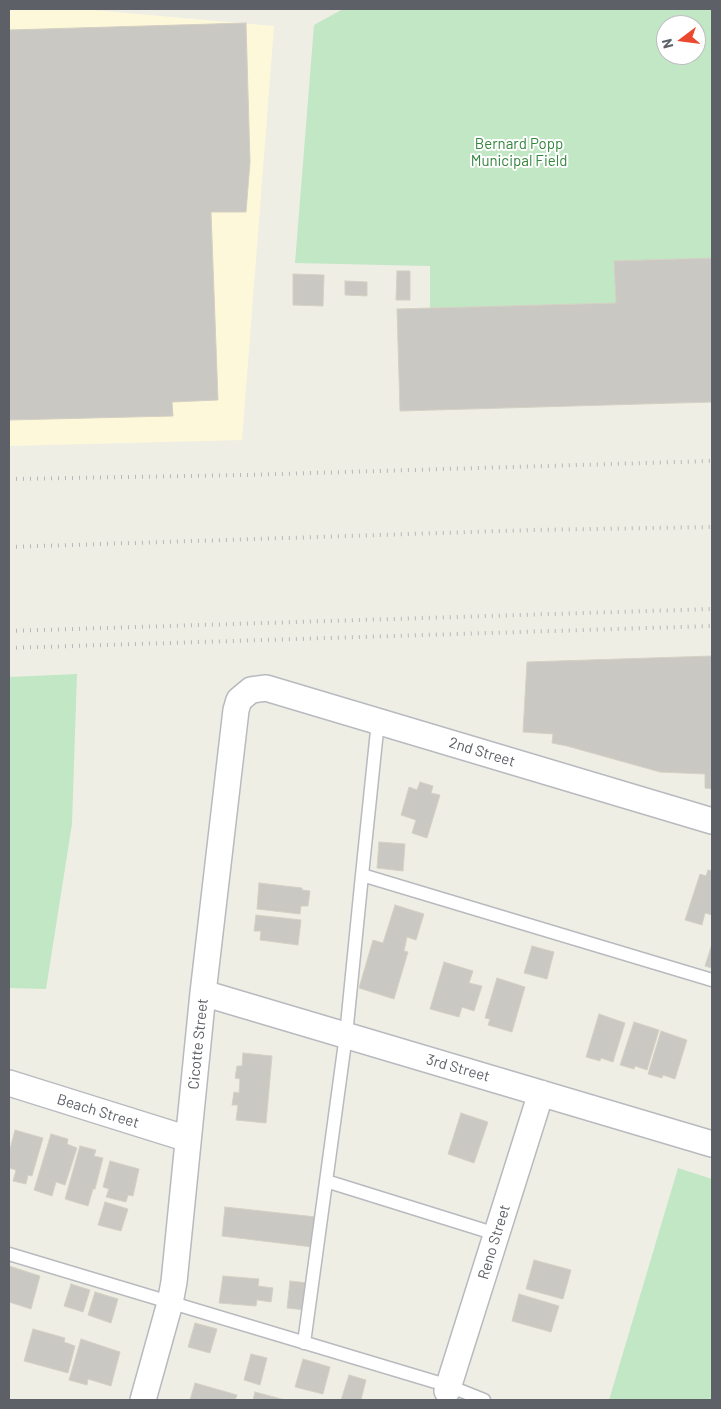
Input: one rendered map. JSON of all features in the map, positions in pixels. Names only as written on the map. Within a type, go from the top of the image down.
[{"type":"street","name":"2nd Street","points":[[251,690],[266,688],[712,821]]},
{"type":"street","name":"Cicotte Street","points":[[143,1400],[170,1303],[236,710],[239,700],[251,690]]},
{"type":"street","name":"3rd Street","points":[[203,993],[712,1144]]},
{"type":"street","name":"Beach Street","points":[[9,1083],[188,1139]]},
{"type":"street","name":"Reno Street","points":[[448,1388],[541,1093]]},
{"type":"lane","points":[[304,1343],[346,1035],[378,721]]},
{"type":"lane","points":[[362,875],[712,980]]},
{"type":"lane","points":[[326,1181],[496,1234]]},
{"type":"lane","points":[[9,1254],[304,1343],[484,1400]]},
{"type":"shaded area","points":[[9,9],[80,9],[274,26],[242,440],[9,446]]},
{"type":"green space","name":"Bernard Popp Municipal Field","points":[[343,9],[712,9],[712,258],[614,261],[616,303],[430,308],[430,266],[295,263],[314,25]]},
{"type":"green space","points":[[77,674],[72,824],[46,989],[9,988],[9,677]]},
{"type":"green space","points":[[678,1168],[712,1179],[712,1400],[609,1400]]},
{"type":"building","points":[[246,23],[250,162],[246,212],[211,212],[218,400],[172,402],[173,416],[9,420],[9,30]]},
{"type":"building","points":[[712,258],[712,402],[400,411],[397,309],[616,303],[614,261]]},
{"type":"building","points":[[397,271],[410,271],[410,300],[396,300]]},
{"type":"building","points":[[293,274],[324,275],[323,306],[293,305]]},
{"type":"building","points":[[345,281],[367,282],[367,296],[345,295]]},
{"type":"building","points":[[712,656],[712,789],[705,788],[705,774],[660,772],[552,743],[553,734],[523,732],[527,662]]},
{"type":"building","points":[[420,782],[433,786],[431,793],[440,795],[427,838],[412,833],[416,820],[401,815],[409,787],[417,790]]},
{"type":"building","points":[[379,842],[405,844],[403,871],[377,868]]},
{"type":"building","points":[[708,870],[712,871],[712,915],[705,913],[702,925],[685,920],[700,874],[706,876]]},
{"type":"building","points":[[259,883],[302,888],[302,890],[310,891],[308,906],[301,906],[300,914],[257,909]]},
{"type":"building","points":[[395,905],[424,914],[416,940],[407,937],[404,951],[408,952],[394,999],[359,988],[373,940],[383,943]]},
{"type":"building","points":[[256,915],[301,920],[298,945],[260,940],[261,931],[254,931]]},
{"type":"building","points":[[712,944],[712,968],[705,966]]},
{"type":"building","points":[[532,946],[554,952],[547,979],[524,973]]},
{"type":"building","points":[[444,962],[473,971],[469,983],[482,986],[474,1011],[462,1007],[459,1017],[430,1009]]},
{"type":"building","points":[[497,978],[525,987],[512,1032],[488,1025],[490,1019],[485,1018]]},
{"type":"building","points":[[599,1014],[625,1023],[613,1062],[601,1058],[600,1061],[586,1057]]},
{"type":"building","points":[[634,1022],[659,1030],[647,1070],[635,1066],[634,1069],[620,1065]]},
{"type":"building","points":[[661,1031],[687,1040],[675,1079],[663,1075],[662,1078],[648,1074]]},
{"type":"building","points":[[243,1053],[272,1056],[266,1123],[236,1120],[238,1105],[232,1105],[234,1092],[239,1093],[240,1079],[235,1078],[237,1066],[242,1066]]},
{"type":"building","points":[[461,1113],[488,1122],[474,1163],[448,1154]]},
{"type":"building","points":[[15,1130],[43,1138],[32,1176],[28,1175],[26,1184],[13,1181],[16,1170],[9,1168],[9,1153]]},
{"type":"building","points":[[51,1134],[68,1139],[67,1144],[77,1148],[65,1185],[56,1182],[52,1196],[34,1190]]},
{"type":"building","points":[[80,1146],[96,1150],[94,1156],[103,1158],[95,1189],[93,1189],[88,1206],[65,1199]]},
{"type":"building","points":[[110,1161],[139,1169],[133,1196],[128,1195],[126,1202],[106,1197],[109,1189],[103,1187]]},
{"type":"building","points":[[105,1202],[128,1209],[121,1231],[98,1225]]},
{"type":"building","points":[[225,1207],[316,1217],[312,1247],[222,1236]]},
{"type":"building","points":[[534,1260],[571,1270],[563,1299],[526,1289]]},
{"type":"building","points":[[9,1266],[40,1276],[31,1309],[9,1302]]},
{"type":"building","points":[[223,1276],[259,1279],[258,1286],[273,1288],[271,1302],[257,1300],[256,1306],[219,1303]]},
{"type":"building","points":[[290,1281],[308,1283],[305,1310],[287,1308]]},
{"type":"building","points":[[71,1284],[90,1290],[83,1312],[64,1306]]},
{"type":"building","points":[[95,1292],[118,1299],[111,1323],[88,1315]]},
{"type":"building","points":[[519,1294],[559,1306],[551,1332],[512,1321]]},
{"type":"building","points":[[195,1323],[217,1329],[210,1353],[188,1347]]},
{"type":"building","points":[[33,1329],[65,1338],[64,1342],[75,1346],[68,1373],[24,1361]]},
{"type":"building","points":[[81,1339],[120,1352],[111,1386],[88,1379],[87,1385],[69,1380]]},
{"type":"building","points":[[251,1354],[267,1358],[260,1385],[244,1380]]},
{"type":"building","points":[[303,1359],[330,1367],[323,1394],[295,1387]]},
{"type":"building","points":[[349,1375],[366,1380],[361,1400],[341,1400]]},
{"type":"building","points":[[195,1383],[237,1395],[235,1400],[190,1400]]},
{"type":"building","points":[[255,1392],[285,1400],[253,1400]]},
{"type":"railway","points":[[9,479],[245,475],[712,461]]},
{"type":"railway","points":[[9,547],[533,530],[712,527]]},
{"type":"railway","points":[[9,631],[712,609]]},
{"type":"railway","points":[[9,648],[712,626]]}]
